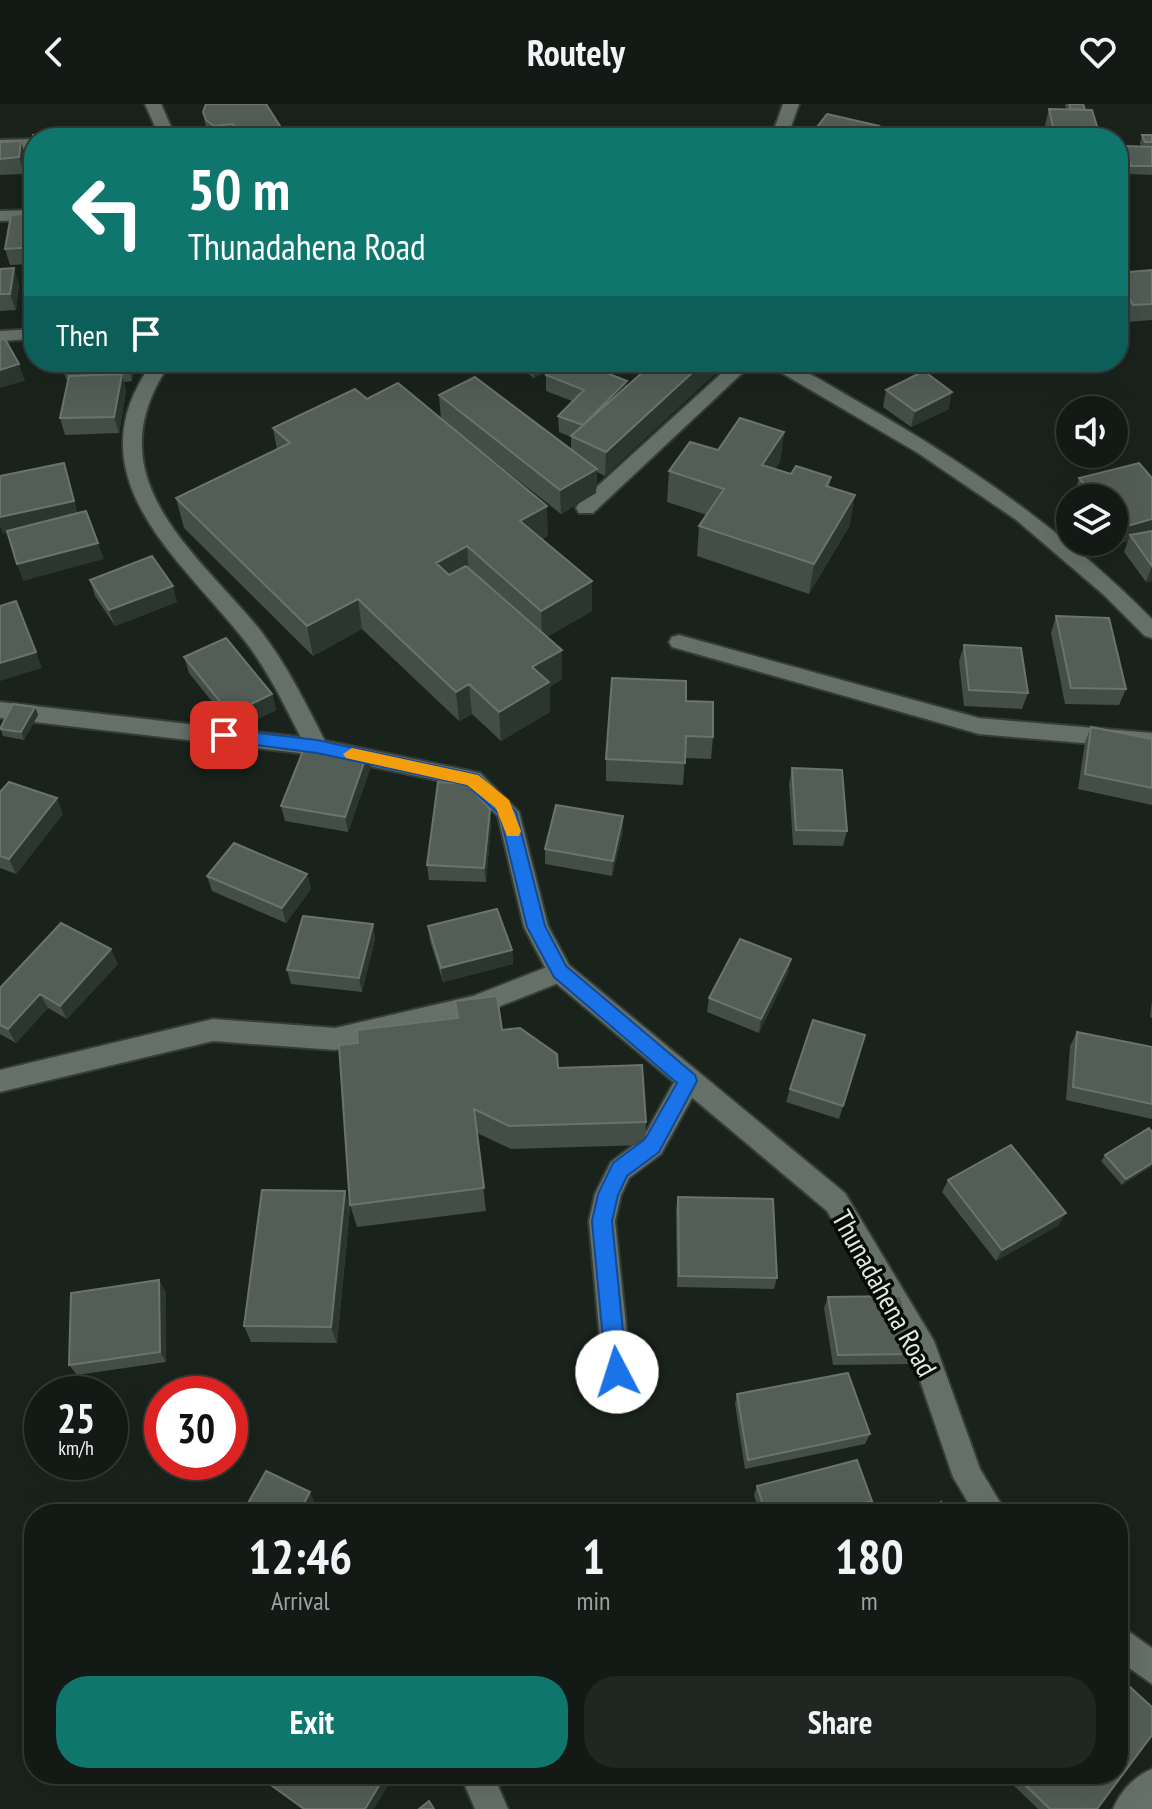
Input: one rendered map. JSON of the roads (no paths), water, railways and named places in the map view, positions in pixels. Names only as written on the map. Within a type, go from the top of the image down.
[{"type":"street","points":[[153,104],[164,128]]},
{"type":"street","points":[[783,128],[791,104]]},
{"type":"street","points":[[0,145],[24,144]]},
{"type":"street","points":[[0,216],[24,215]]},
{"type":"street","points":[[0,336],[24,335]]},
{"type":"street","points":[[157,372],[138,407],[131,448],[138,484],[156,525],[271,659],[317,747]]},
{"type":"street","points":[[586,508],[734,372]]},
{"type":"street","points":[[791,372],[858,408],[1045,530],[1120,596],[1152,631]]},
{"type":"street","points":[[679,642],[979,726],[1152,741]]},
{"type":"street","name":"Thunadahena Road","points":[[0,710],[317,747],[472,779],[508,812],[536,927],[560,972],[836,1202],[924,1351],[968,1477],[986,1504]]},
{"type":"street","points":[[0,1081],[213,1030],[335,1039],[475,1006],[560,972]]},
{"type":"street","points":[[617,1372],[602,1221],[608,1194],[620,1170],[652,1146],[688,1081]]},
{"type":"street","points":[[1128,1648],[1152,1668]]},
{"type":"street","points":[[481,1784],[492,1809]]},
{"type":"street","points":[[1129,1809],[1152,1785]]}]
